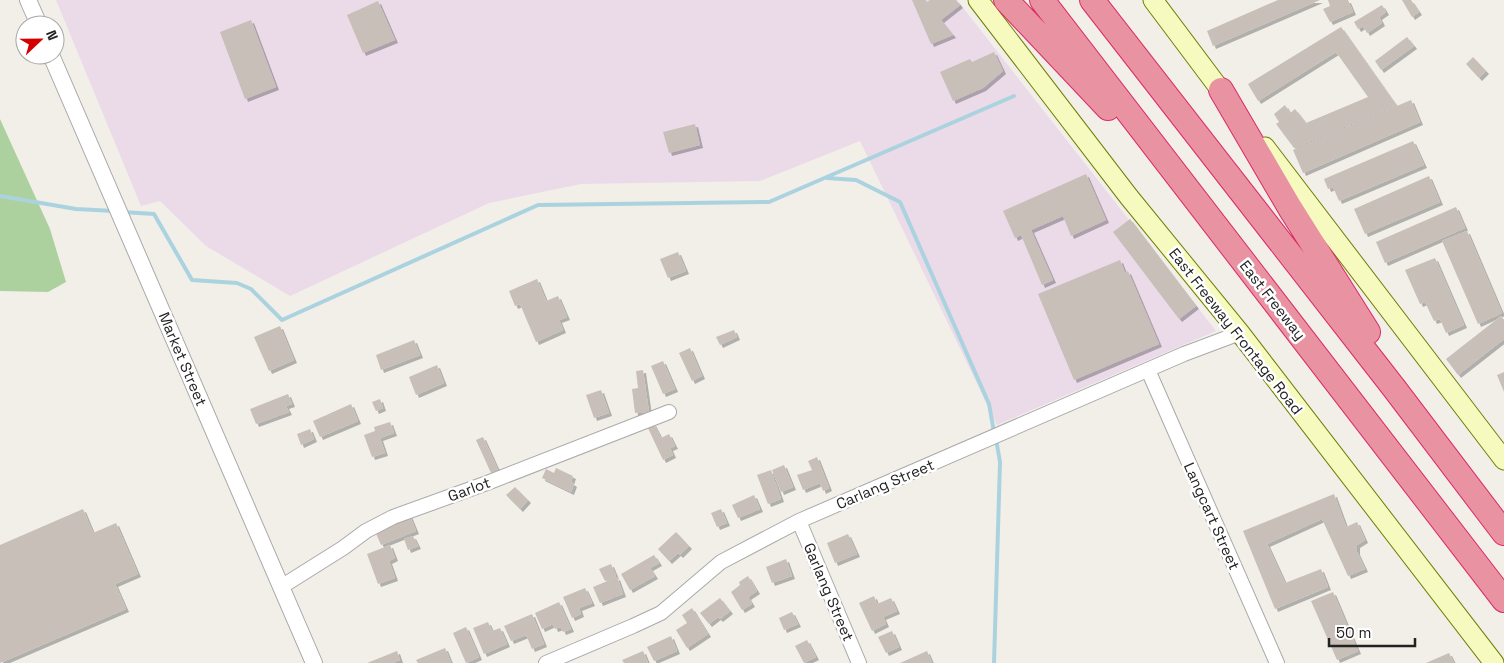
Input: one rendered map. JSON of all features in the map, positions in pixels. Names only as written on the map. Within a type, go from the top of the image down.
[{"type":"highway","points":[[1006,0],[1201,208]]},
{"type":"highway","name":"East Freeway","points":[[1042,0],[1504,600]]},
{"type":"highway","points":[[1092,0],[1394,388],[1504,533]]},
{"type":"highway","points":[[1221,90],[1290,208],[1365,327],[1394,388]]},
{"type":"main road","name":"East Freeway Frontage Road","points":[[978,0],[1129,197],[1240,333],[1494,663]]},
{"type":"main road","points":[[1153,0],[1504,460]]},
{"type":"street","points":[[28,0],[34,15]]},
{"type":"street","name":"Market Street","points":[[56,65],[314,663]]},
{"type":"street","name":"Carlang Street","points":[[546,663],[661,612],[721,562],[800,521],[1184,354],[1240,333]]},
{"type":"street","name":"Langcart Street","points":[[1148,370],[1277,663]]},
{"type":"street","name":"Garlot","points":[[281,587],[343,548],[366,531],[392,517],[487,483],[668,412]]},
{"type":"street","name":"Garlang Street","points":[[800,521],[859,663]]},
{"type":"shaded area","points":[[56,0],[957,0],[1216,331],[997,425],[860,141],[760,181],[581,184],[489,203],[290,296],[206,246],[160,201],[141,206],[65,22],[65,15],[62,15]]},
{"type":"green space","points":[[0,119],[50,229],[66,282],[48,292],[0,291]]},
{"type":"building","points":[[912,0],[926,0],[927,2],[930,0],[956,0],[960,5],[941,20],[953,35],[931,44]]},
{"type":"building","points":[[1278,0],[1320,0],[1213,46],[1207,31]]},
{"type":"building","points":[[1328,0],[1348,0],[1353,12],[1330,22],[1323,9],[1330,6]]},
{"type":"building","points":[[1402,0],[1411,0],[1419,12],[1412,17]]},
{"type":"building","points":[[378,1],[395,40],[363,53],[347,15]]},
{"type":"building","points":[[1382,5],[1386,12],[1379,17],[1382,23],[1367,33],[1363,26],[1358,29],[1354,22]]},
{"type":"building","points":[[251,20],[276,87],[245,99],[220,32]]},
{"type":"building","points":[[1341,27],[1396,105],[1294,148],[1276,124],[1279,122],[1274,114],[1285,105],[1290,113],[1295,109],[1306,123],[1368,97],[1336,52],[1258,101],[1248,84]]},
{"type":"building","points":[[1407,37],[1414,46],[1381,70],[1375,61]]},
{"type":"building","points":[[994,52],[1003,71],[983,88],[953,101],[940,72],[970,59],[972,62]]},
{"type":"building","points":[[1473,57],[1486,71],[1479,78],[1466,64]]},
{"type":"building","points":[[1411,100],[1420,122],[1303,173],[1293,150]]},
{"type":"building","points":[[695,124],[700,145],[669,153],[663,132]]},
{"type":"building","points":[[1413,141],[1424,165],[1339,201],[1333,187],[1328,189],[1324,179]]},
{"type":"building","points":[[1086,174],[1106,220],[1071,236],[1063,216],[1031,230],[1053,280],[1042,285],[1021,235],[1015,238],[1003,211]]},
{"type":"building","points":[[1429,176],[1440,202],[1365,234],[1354,209]]},
{"type":"building","points":[[1456,207],[1465,228],[1385,263],[1376,242]]},
{"type":"building","points":[[1130,219],[1196,306],[1179,319],[1113,232]]},
{"type":"building","points":[[1467,231],[1502,313],[1478,324],[1442,241]]},
{"type":"building","points":[[678,252],[686,271],[668,278],[660,259]]},
{"type":"building","points":[[1435,258],[1464,325],[1446,333],[1440,319],[1434,321],[1425,302],[1420,304],[1405,270]]},
{"type":"building","points":[[1120,260],[1125,273],[1128,271],[1159,344],[1074,380],[1038,294]]},
{"type":"building","points":[[537,279],[546,301],[558,296],[567,317],[559,320],[563,330],[536,342],[520,304],[515,306],[509,291]]},
{"type":"building","points":[[1501,316],[1504,320],[1504,339],[1458,375],[1446,359]]},
{"type":"building","points":[[280,326],[294,360],[269,371],[254,337]]},
{"type":"building","points":[[734,330],[737,337],[720,345],[716,337]]},
{"type":"building","points":[[414,340],[420,355],[381,370],[376,355]]},
{"type":"building","points":[[690,348],[702,376],[692,381],[679,353]]},
{"type":"building","points":[[663,361],[675,389],[663,394],[651,366]]},
{"type":"building","points":[[437,365],[444,383],[416,395],[409,377]]},
{"type":"building","points":[[643,370],[649,412],[635,413],[632,389],[638,388],[636,371]]},
{"type":"building","points":[[1504,372],[1504,392],[1497,375]]},
{"type":"building","points":[[601,390],[609,413],[594,418],[586,395]]},
{"type":"building","points":[[288,394],[292,404],[286,406],[289,412],[256,424],[250,409]]},
{"type":"building","points":[[380,399],[383,408],[376,411],[372,402]]},
{"type":"building","points":[[351,404],[358,421],[320,437],[313,421]]},
{"type":"building","points":[[390,422],[394,433],[380,438],[385,453],[372,457],[364,435],[375,431],[374,427]]},
{"type":"building","points":[[653,423],[661,438],[669,434],[675,446],[670,448],[673,455],[663,460],[647,426]]},
{"type":"building","points":[[310,429],[314,439],[301,445],[297,434]]},
{"type":"building","points":[[483,437],[498,470],[491,473],[476,440]]},
{"type":"building","points":[[817,457],[829,488],[823,491],[820,483],[803,490],[797,475],[812,470],[808,461]]},
{"type":"building","points":[[784,465],[793,487],[781,492],[772,470]]},
{"type":"building","points":[[556,468],[573,476],[571,482],[574,484],[571,492],[542,478],[546,469],[554,473]]},
{"type":"building","points":[[771,470],[781,499],[768,504],[757,475]]},
{"type":"building","points":[[515,487],[528,500],[520,509],[506,495]]},
{"type":"building","points":[[1334,494],[1346,527],[1357,522],[1365,540],[1357,545],[1357,552],[1365,569],[1348,576],[1322,519],[1267,544],[1285,583],[1321,569],[1328,587],[1275,609],[1243,531]]},
{"type":"building","points":[[754,495],[760,509],[738,518],[732,505]]},
{"type":"building","points":[[83,509],[93,533],[116,523],[138,574],[115,584],[126,609],[0,663],[0,545]]},
{"type":"building","points":[[721,509],[727,523],[717,527],[711,513]]},
{"type":"building","points":[[409,514],[416,531],[381,545],[374,529]]},
{"type":"building","points":[[676,532],[689,546],[680,555],[678,553],[669,561],[658,549]]},
{"type":"building","points":[[848,534],[857,554],[835,563],[827,543]]},
{"type":"building","points":[[413,536],[418,546],[408,550],[404,539]]},
{"type":"building","points":[[390,545],[395,558],[389,561],[395,578],[378,584],[367,554]]},
{"type":"building","points":[[654,555],[659,563],[650,568],[655,576],[630,590],[621,574]]},
{"type":"building","points":[[786,559],[792,576],[772,583],[766,567]]},
{"type":"building","points":[[611,564],[616,576],[605,581],[599,569]]},
{"type":"building","points":[[748,576],[757,591],[748,597],[752,604],[742,610],[731,592],[740,585],[739,582]]},
{"type":"building","points":[[617,577],[623,594],[600,603],[593,587]]},
{"type":"building","points":[[585,588],[592,603],[579,608],[581,614],[572,618],[563,597]]},
{"type":"building","points":[[1333,592],[1358,651],[1337,660],[1311,601]]},
{"type":"building","points":[[874,596],[877,604],[891,598],[897,611],[883,617],[886,624],[872,631],[859,603]]},
{"type":"building","points":[[720,598],[730,611],[720,619],[718,617],[709,624],[700,613]]},
{"type":"building","points":[[559,602],[571,629],[563,632],[561,627],[555,629],[553,624],[542,629],[535,613]]},
{"type":"building","points":[[692,608],[708,634],[687,648],[676,630],[687,623],[682,615]]},
{"type":"building","points":[[792,612],[798,624],[784,630],[779,618]]},
{"type":"building","points":[[532,614],[544,644],[532,649],[526,635],[511,641],[504,626]]},
{"type":"building","points":[[488,622],[492,631],[500,628],[507,644],[484,654],[473,628]]},
{"type":"building","points":[[466,627],[479,657],[466,663],[453,633]]},
{"type":"building","points":[[892,631],[899,647],[886,653],[878,637]]},
{"type":"building","points":[[671,636],[677,651],[654,661],[647,647]]},
{"type":"building","points":[[807,640],[816,657],[804,663],[795,646]]},
{"type":"building","points":[[445,648],[451,663],[418,663],[416,660]]},
{"type":"building","points":[[397,651],[400,660],[392,663],[367,663]]},
{"type":"building","points":[[643,651],[648,663],[624,663],[622,660]]},
{"type":"building","points":[[927,651],[932,663],[900,663]]},
{"type":"building","points":[[1449,653],[1454,663],[1426,663]]},
{"type":"waterway","points":[[123,212],[154,214],[192,280],[237,283],[251,289],[282,320],[538,205],[769,202],[1014,96]]},
{"type":"waterway","points":[[827,178],[856,180],[900,202],[989,404],[994,432]]},
{"type":"waterway","points":[[0,196],[76,209],[114,211]]},
{"type":"waterway","points":[[994,663],[1000,462],[996,439]]}]
